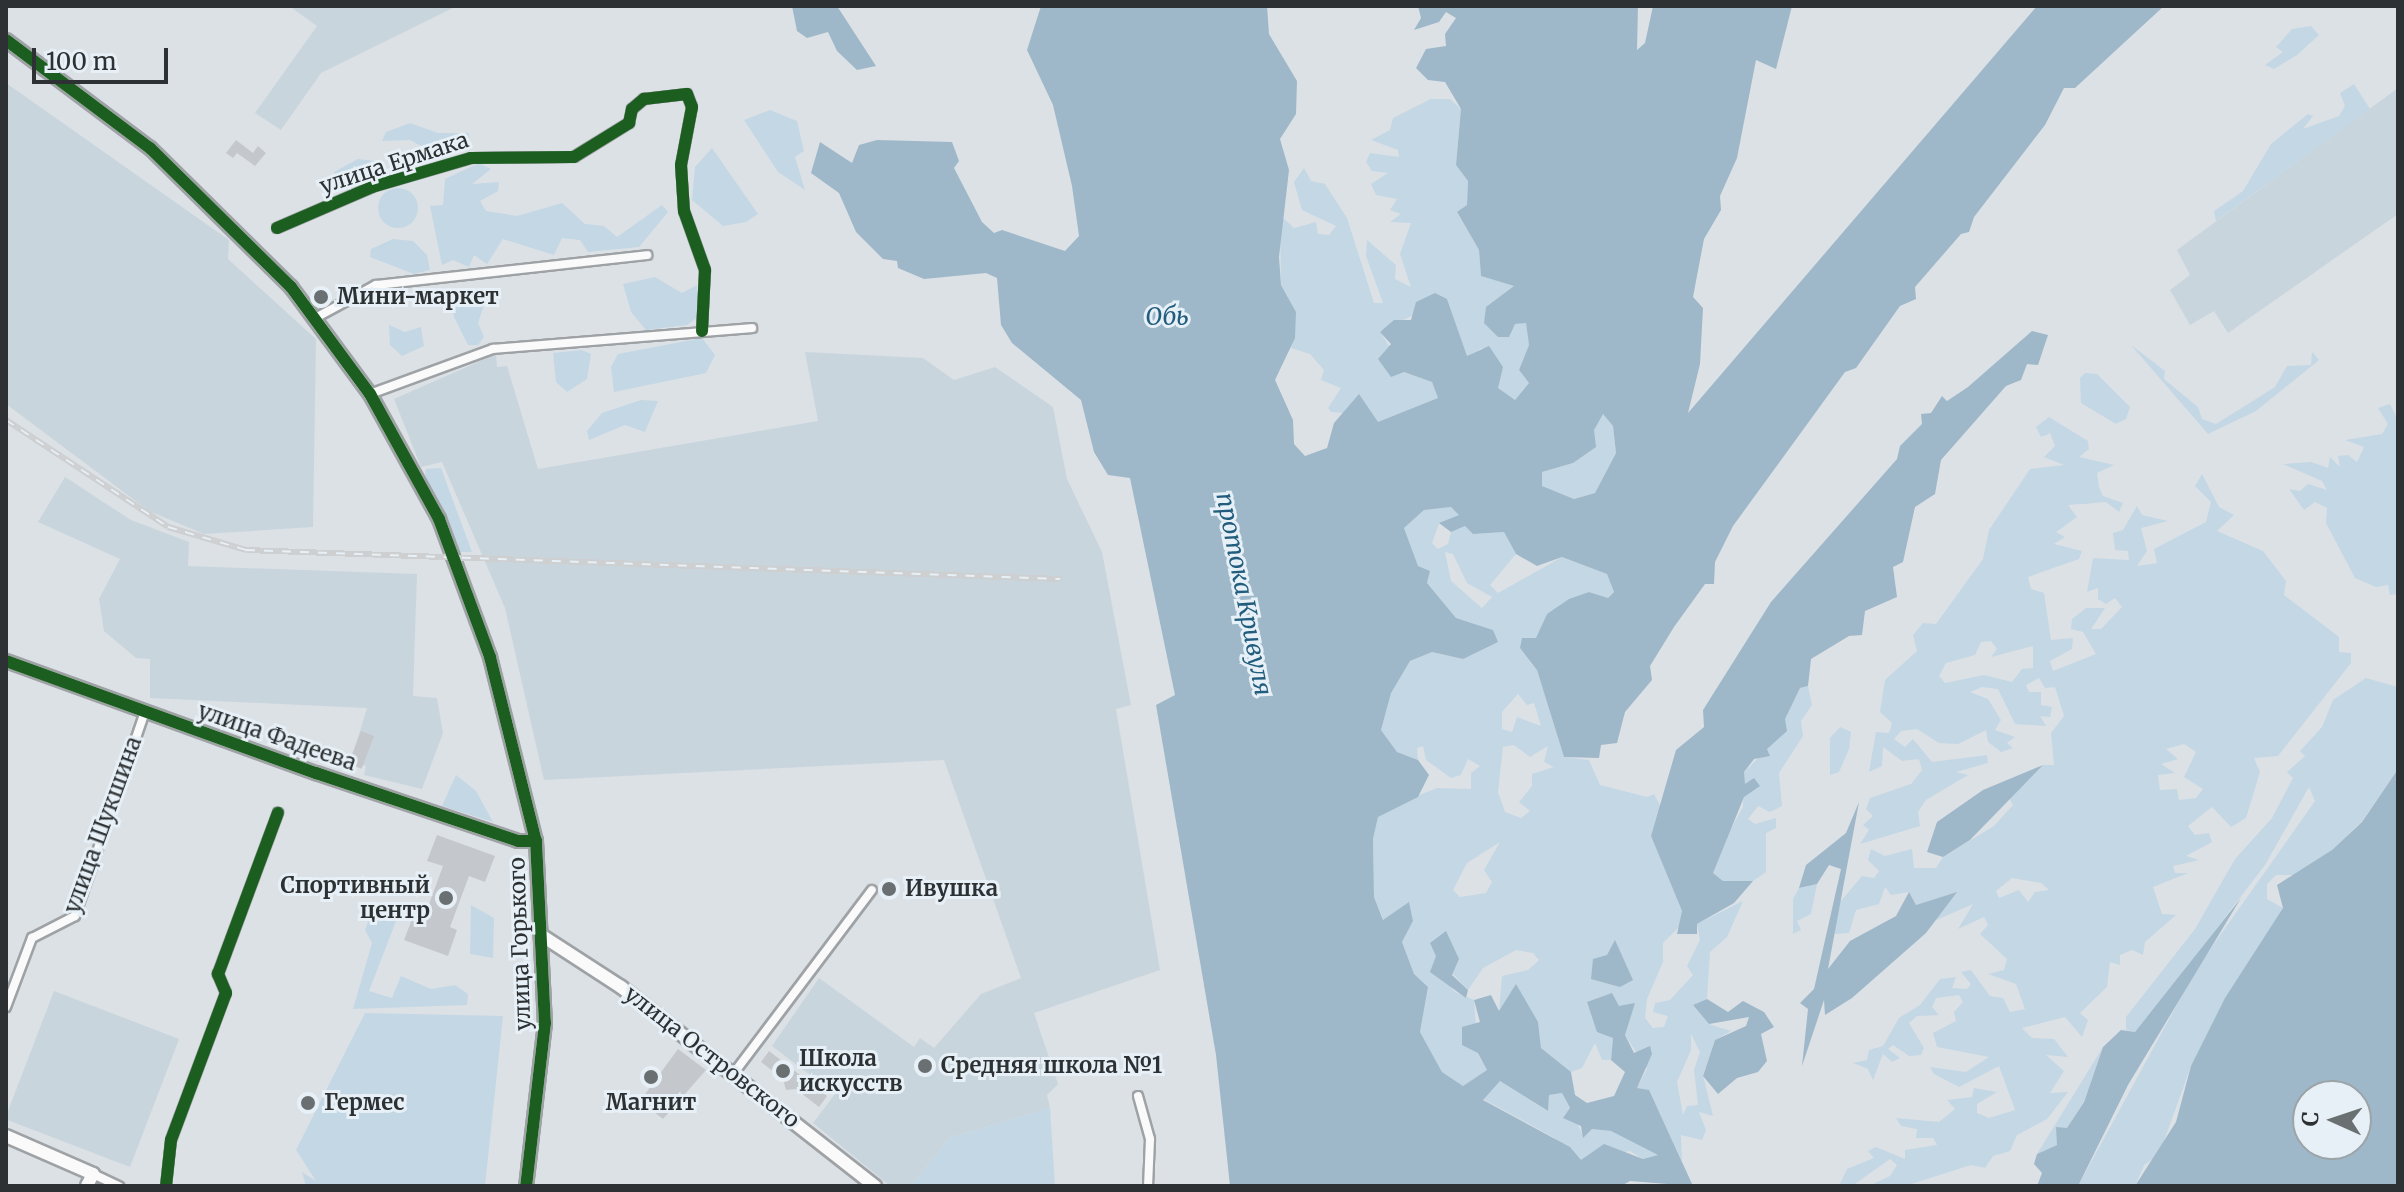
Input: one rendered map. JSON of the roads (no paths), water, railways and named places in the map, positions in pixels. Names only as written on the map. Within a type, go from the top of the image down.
[{"type":"street","name":"улица Горького","points":[[6,40],[107,114],[208,199],[317,317],[370,394],[439,519],[476,610],[536,841],[544,937],[543,1048],[526,1186]]},
{"type":"street","name":"улица Ермака","points":[[277,228],[372,187],[471,158],[574,157],[629,123],[632,109],[644,99],[687,94],[692,107],[681,165],[684,211],[705,270],[702,331]]},
{"type":"street","points":[[317,317],[376,285],[647,255]]},
{"type":"street","points":[[370,394],[493,349],[752,328]]},
{"type":"street","name":"улица Фадеева","points":[[6,661],[518,841],[536,841]]},
{"type":"street","name":"улица Шукшина","points":[[6,1007],[32,938],[75,916],[145,711]]},
{"type":"street","points":[[166,1186],[171,1140],[226,993],[218,974],[278,813]]},
{"type":"street","points":[[734,1073],[872,890]]},
{"type":"street","name":"улица Островского","points":[[544,937],[570,950],[734,1073],[875,1186]]},
{"type":"street","points":[[1138,1096],[1150,1139],[1148,1186]]},
{"type":"street","points":[[6,1136],[90,1180],[119,1186]]},
{"type":"water","points":[[792,6],[837,6],[876,66],[857,70],[837,51],[828,32],[807,38],[797,31]]},
{"type":"water","points":[[1041,6],[1267,6],[1269,34],[1297,81],[1296,114],[1280,139],[1289,170],[1279,257],[1281,285],[1296,312],[1295,338],[1275,380],[1293,420],[1294,444],[1305,456],[1327,448],[1334,423],[1359,394],[1378,422],[1438,398],[1432,382],[1404,372],[1391,377],[1378,359],[1391,344],[1380,332],[1394,320],[1411,320],[1416,302],[1435,293],[1447,299],[1467,356],[1489,346],[1503,367],[1498,388],[1515,400],[1529,383],[1519,370],[1529,345],[1526,323],[1515,324],[1509,337],[1498,337],[1484,323],[1486,307],[1514,286],[1481,276],[1479,250],[1457,212],[1467,205],[1468,181],[1456,165],[1461,109],[1445,82],[1428,80],[1416,68],[1426,49],[1446,46],[1445,34],[1456,18],[1446,12],[1439,22],[1414,30],[1421,18],[1418,6],[1638,6],[1637,50],[1645,43],[1653,6],[1792,6],[1776,69],[1756,60],[1737,158],[1720,196],[1721,210],[1704,239],[1693,297],[1703,308],[1700,364],[1688,413],[2037,6],[2164,6],[2075,88],[2064,88],[2045,125],[1974,217],[1969,232],[1961,234],[1915,287],[1916,299],[1900,306],[1856,368],[1845,372],[1733,526],[1715,562],[1714,584],[1705,584],[1674,627],[1650,666],[1652,680],[1625,712],[1617,743],[1601,745],[1599,758],[1564,757],[1537,670],[1520,648],[1522,638],[1536,638],[1547,614],[1569,599],[1589,592],[1608,598],[1614,592],[1607,574],[1562,557],[1537,566],[1516,554],[1504,532],[1473,534],[1465,526],[1451,532],[1439,523],[1459,515],[1451,507],[1424,510],[1404,528],[1418,566],[1430,571],[1427,583],[1456,618],[1493,630],[1498,642],[1463,659],[1432,652],[1410,661],[1391,693],[1381,730],[1397,752],[1418,760],[1429,775],[1418,797],[1378,817],[1373,839],[1374,897],[1383,920],[1409,902],[1413,921],[1402,942],[1414,974],[1428,987],[1420,1032],[1442,1072],[1463,1086],[1487,1070],[1478,1053],[1462,1045],[1462,1027],[1480,1022],[1474,1000],[1491,995],[1499,1011],[1516,984],[1538,1022],[1541,1048],[1571,1072],[1575,1095],[1587,1103],[1614,1096],[1625,1072],[1611,1060],[1613,1038],[1597,1032],[1587,1002],[1612,993],[1619,1006],[1635,1003],[1625,1035],[1634,1053],[1650,1046],[1652,1054],[1637,1088],[1649,1090],[1693,1186],[1630,1181],[1621,1186],[1230,1186],[1216,1055],[1156,705],[1175,695],[1130,478],[1108,475],[1094,452],[1081,400],[1012,343],[1001,325],[997,278],[986,273],[924,279],[898,268],[897,261],[883,259],[856,232],[839,193],[811,173],[820,142],[852,163],[859,145],[877,140],[952,142],[959,161],[954,168],[982,222],[994,233],[1002,230],[1065,251],[1079,236],[1072,186],[1053,105],[1027,50]],"holes":[[[1603,414],[1613,426],[1616,453],[1595,493],[1574,499],[1542,486],[1542,472],[1573,463],[1596,447],[1594,430]],[[1500,1081],[1548,1111],[1549,1095],[1562,1093],[1570,1108],[1563,1118],[1581,1126],[1583,1138],[1592,1129],[1611,1131],[1658,1155],[1643,1159],[1604,1144],[1581,1160],[1570,1147],[1483,1100]]]},
{"type":"water","points":[[2032,331],[2048,335],[2038,365],[2027,364],[2021,380],[2006,386],[1941,460],[1935,494],[1915,507],[1903,562],[1893,567],[1897,597],[1865,611],[1862,635],[1849,636],[1811,659],[1808,686],[1800,688],[1785,719],[1787,731],[1767,749],[1770,756],[1754,759],[1744,772],[1745,784],[1754,778],[1760,786],[1744,797],[1713,873],[1723,881],[1753,881],[1734,903],[1697,924],[1697,934],[1677,934],[1682,911],[1651,836],[1676,750],[1704,727],[1703,710],[1771,602],[1897,459],[1900,446],[1922,424],[1921,414],[1931,413],[1942,396],[1947,401],[1968,387]]},
{"type":"water","points":[[2043,765],[1970,840],[1943,857],[1927,852],[1937,822],[1983,790]]},
{"type":"water","points":[[2398,769],[2398,1186],[2135,1186],[2176,1122],[2191,1066],[2225,998],[2283,908],[2277,885],[2332,850],[2362,822]]},
{"type":"water","points":[[1859,802],[1828,969],[1850,941],[1896,916],[1909,892],[1916,905],[1957,892],[1926,933],[1852,998],[1825,1015],[1824,1000],[1802,1066],[1808,1009],[1800,1003],[1814,989],[1841,869],[1829,865],[1817,884],[1799,888],[1806,865],[1846,833]]},
{"type":"water","points":[[2241,898],[2128,1085],[2078,1186],[2037,1186],[2042,1173],[2034,1164],[2037,1154],[2057,1145],[2056,1127],[2067,1128],[2084,1102],[2103,1047],[2121,1030],[2135,1032]]},
{"type":"water","points":[[1446,931],[1459,959],[1452,975],[1468,990],[1466,998],[1430,972],[1436,956],[1430,943]]},
{"type":"water","points":[[1615,940],[1633,980],[1620,987],[1591,979],[1593,959],[1607,955]]},
{"type":"water","points":[[1707,999],[1728,1012],[1743,1001],[1764,1012],[1774,1027],[1761,1034],[1767,1061],[1758,1072],[1737,1078],[1718,1094],[1703,1076],[1715,1040],[1746,1026],[1749,1017],[1709,1024],[1693,1005]]},
{"type":"railway","points":[[6,420],[168,527],[246,550],[1060,579]]},
{"type":"place","name":"Мини-маркет","points":[[321,297]]},
{"type":"place","name":"Ивушка","points":[[889,889]]},
{"type":"place","name":"Спортивный центр","points":[[446,898]]},
{"type":"place","name":"Средняя школа №1","points":[[925,1066]]},
{"type":"place","name":"Школа искусств","points":[[783,1071]]},
{"type":"place","name":"Магнит","points":[[651,1077]]},
{"type":"place","name":"Гермес","points":[[308,1103]]},
{"type":"water label","name":"Обь","points":[[1167,317]]},
{"type":"water label","name":"протока Кривуля","points":[[1244,594]]}]
